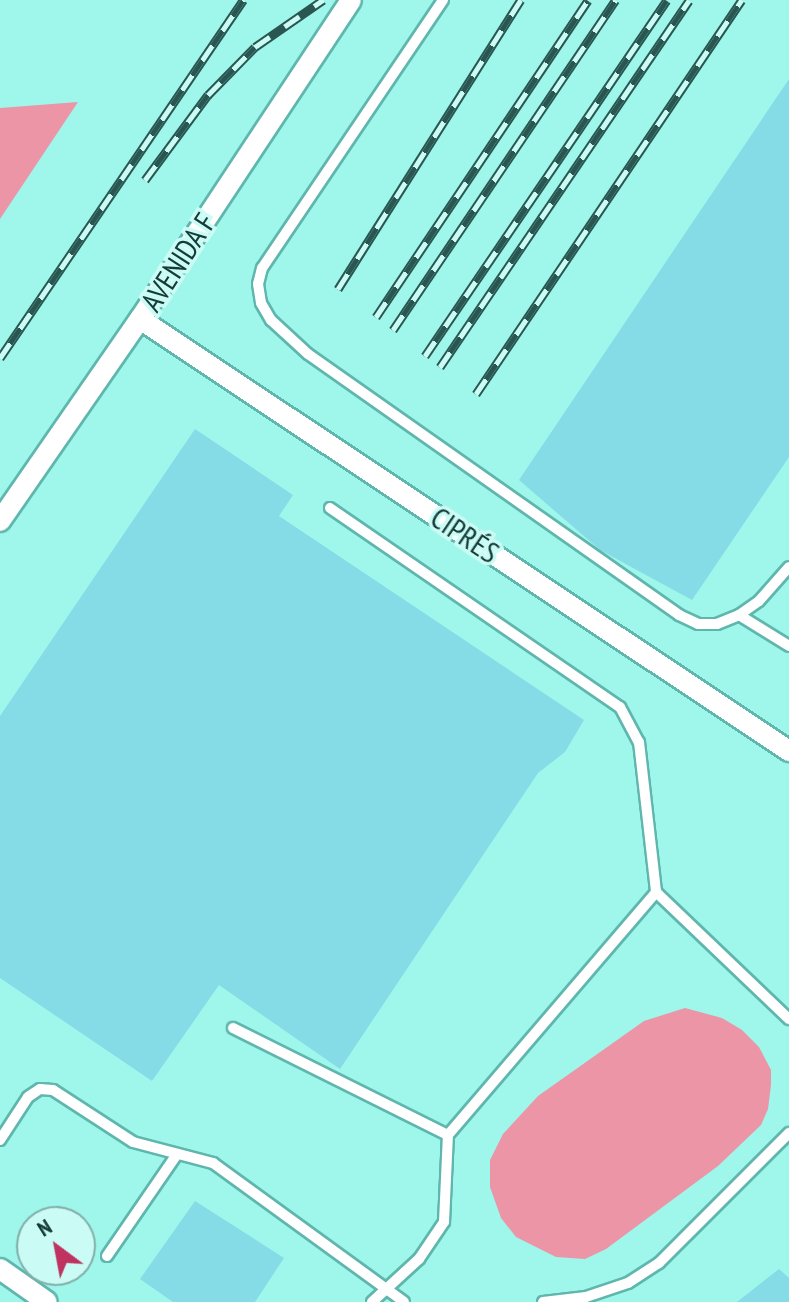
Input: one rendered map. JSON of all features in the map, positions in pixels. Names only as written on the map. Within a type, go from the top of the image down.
[{"type":"street","name":"AVENIDA F","points":[[0,521],[140,319],[351,0]]},
{"type":"street","name":"CIPRÉS","points":[[140,319],[789,751]]},
{"type":"street","points":[[0,1269],[47,1302]]},
{"type":"lane","points":[[443,0],[262,268],[258,284],[261,303],[271,320],[308,354],[679,615],[698,624],[717,624],[739,615],[759,601],[789,567]]},
{"type":"lane","points":[[330,508],[620,707],[639,742],[656,892],[789,1019]]},
{"type":"lane","points":[[739,615],[789,646]]},
{"type":"lane","points":[[372,1302],[419,1259],[444,1222],[448,1135],[656,892]]},
{"type":"lane","points":[[233,1028],[448,1135]]},
{"type":"lane","points":[[0,1140],[28,1097],[46,1088],[120,1136],[146,1148],[213,1163],[404,1302]]},
{"type":"lane","points":[[543,1302],[586,1297],[628,1283],[659,1263],[789,1133]]},
{"type":"lane","points":[[107,1256],[177,1154]]},
{"type":"shaded area","points":[[78,102],[0,219],[0,108]]},
{"type":"shaded area","points":[[685,1008],[722,1018],[742,1030],[759,1047],[771,1070],[768,1109],[761,1125],[718,1166],[606,1249],[585,1259],[556,1257],[516,1237],[501,1218],[490,1187],[490,1160],[503,1134],[538,1096],[644,1021]]},
{"type":"building","points":[[789,79],[789,457],[692,600],[600,550],[519,480]]},
{"type":"building","points":[[195,429],[293,495],[279,516],[584,720],[565,752],[538,773],[340,1069],[219,985],[152,1081],[0,978],[0,716]]},
{"type":"building","points":[[195,1201],[284,1258],[255,1302],[173,1302],[140,1279]]},
{"type":"building","points":[[779,1269],[789,1278],[789,1302],[737,1302]]},
{"type":"railway","points":[[0,358],[243,0]]},
{"type":"railway","points":[[145,180],[208,95],[255,47],[323,0]]},
{"type":"railway","points":[[338,289],[521,0]]},
{"type":"railway","points":[[376,317],[588,0]]},
{"type":"railway","points":[[393,330],[616,0]]},
{"type":"railway","points":[[425,356],[667,0]]},
{"type":"railway","points":[[440,367],[689,0]]},
{"type":"railway","points":[[476,394],[742,0]]}]
